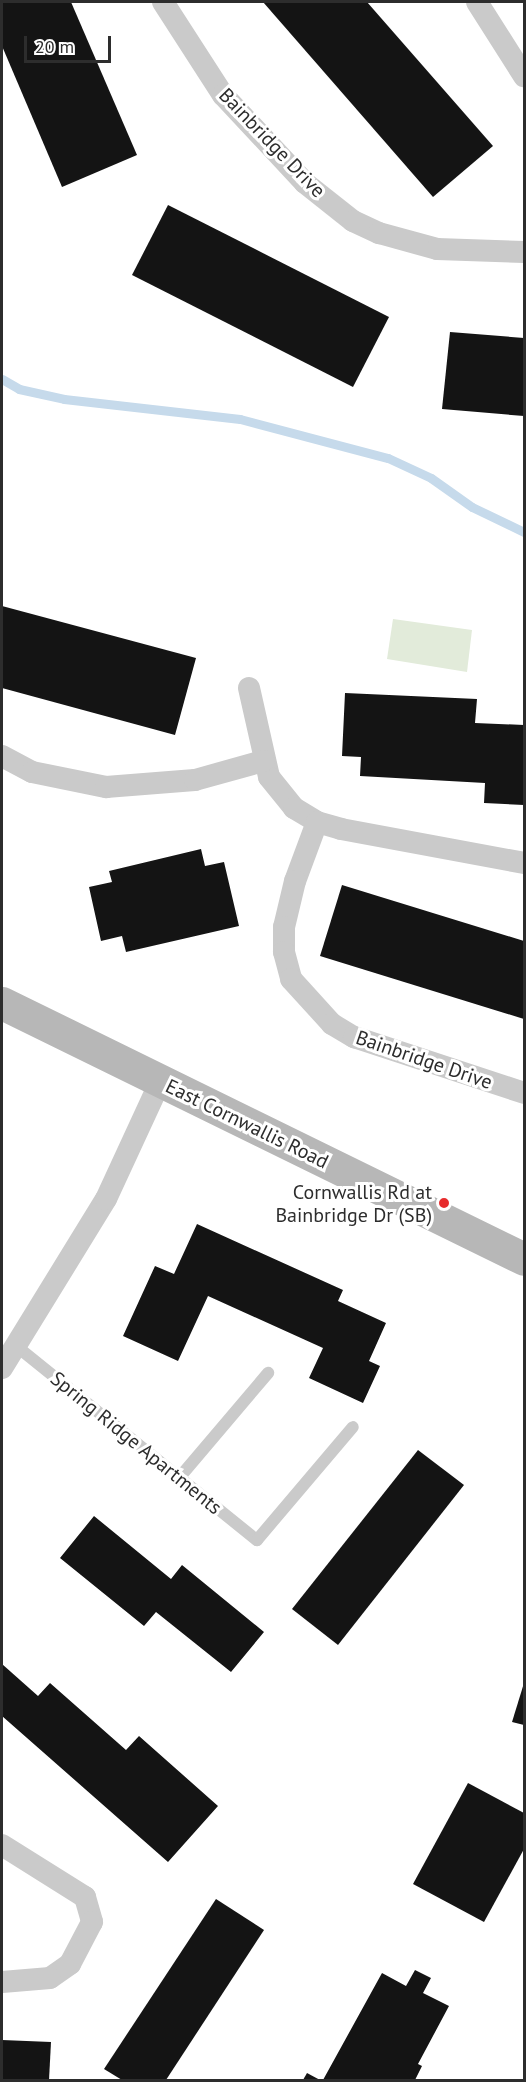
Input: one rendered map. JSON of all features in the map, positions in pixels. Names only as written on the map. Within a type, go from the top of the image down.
[{"type":"street","name":"Bainbridge Drive","points":[[163,2],[223,95],[305,183],[353,221],[379,233],[438,249],[525,252]]},
{"type":"street","points":[[477,2],[525,76]]},
{"type":"street","points":[[249,687],[263,761],[269,777],[294,808],[317,822],[525,863]]},
{"type":"street","points":[[2,756],[32,772],[106,787],[195,780],[263,761]]},
{"type":"street","name":"Bainbridge Drive","points":[[317,822],[295,881],[284,927],[284,952],[291,979],[332,1024],[354,1038],[525,1093]]},
{"type":"street","name":"East Cornwallis Road","points":[[2,1003],[525,1259]]},
{"type":"street","points":[[2,1368],[106,1199],[160,1082]]},
{"type":"street","points":[[2,1845],[85,1896],[92,1922],[70,1964],[50,1978],[2,1982]]},
{"type":"lane","name":"Spring Ridge Apartments","points":[[15,1345],[257,1540],[353,1427]]},
{"type":"lane","points":[[179,1478],[268,1373]]},
{"type":"green space","points":[[393,619],[472,630],[467,672],[387,659]]},
{"type":"building","points":[[2,2],[71,2],[137,155],[62,187],[2,46]]},
{"type":"building","points":[[263,2],[367,2],[493,146],[433,197]]},
{"type":"building","points":[[168,205],[389,317],[353,387],[132,275]]},
{"type":"building","points":[[450,332],[524,338],[524,416],[442,409]]},
{"type":"building","points":[[2,606],[196,658],[175,735],[2,688]]},
{"type":"building","points":[[345,693],[477,699],[475,723],[524,725],[524,805],[484,803],[485,783],[360,776],[361,757],[342,756]]},
{"type":"building","points":[[201,849],[205,866],[224,862],[239,926],[126,952],[122,936],[101,941],[89,887],[112,882],[109,871]]},
{"type":"building","points":[[342,885],[524,941],[524,1019],[320,956]]},
{"type":"building","points":[[197,1224],[343,1290],[338,1301],[386,1323],[369,1361],[380,1366],[363,1403],[309,1378],[323,1348],[208,1296],[178,1361],[123,1336],[155,1266],[174,1274]]},
{"type":"building","points":[[418,1450],[464,1485],[338,1645],[292,1609]]},
{"type":"building","points":[[94,1516],[171,1579],[182,1565],[264,1632],[231,1672],[156,1612],[144,1626],[60,1558]]},
{"type":"building","points":[[2,1664],[38,1696],[50,1683],[126,1750],[139,1736],[218,1806],[168,1862],[2,1716]]},
{"type":"building","points":[[524,1683],[524,1725],[512,1722]]},
{"type":"building","points":[[468,1783],[524,1813],[524,1849],[484,1922],[413,1884]]},
{"type":"building","points":[[216,1899],[264,1930],[166,2080],[122,2080],[104,2069]]},
{"type":"building","points":[[415,1970],[431,1978],[423,1993],[449,2006],[418,2064],[422,2066],[415,2080],[323,2080],[382,1973],[406,1986]]},
{"type":"building","points":[[2,2040],[51,2042],[49,2080],[2,2080]]},
{"type":"building","points":[[307,2073],[320,2080],[303,2080]]},
{"type":"waterway","points":[[2,379],[19,389],[64,399],[240,419],[388,458],[431,478],[472,507],[524,532]]},
{"type":"place","name":"Cornwallis Rd at Bainbridge Dr (SB)","points":[[444,1203]]}]
